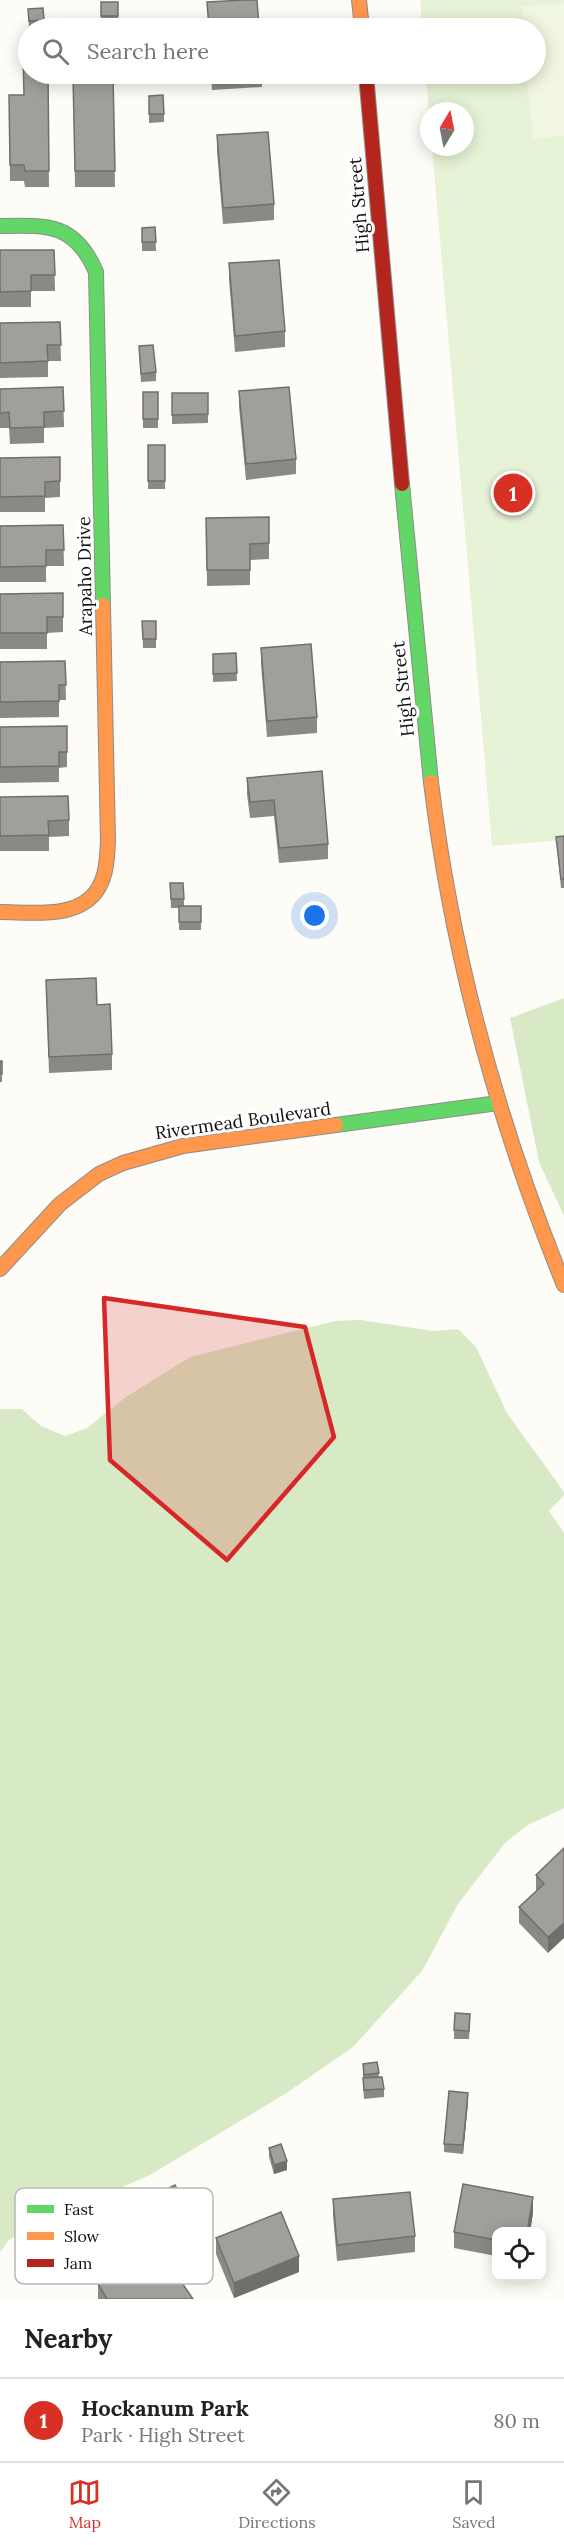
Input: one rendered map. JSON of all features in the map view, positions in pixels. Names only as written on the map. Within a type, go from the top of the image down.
[{"type":"street","points":[[359,0],[361,18]]},
{"type":"street","name":"High Street","points":[[367,84],[417,646],[434,802],[461,959],[498,1103],[534,1212],[564,1285]]},
{"type":"street","name":"Arapaho Drive","points":[[0,226],[44,226],[74,237],[92,258],[96,272],[108,856],[102,882],[91,900],[84,905],[64,911],[0,912]]},
{"type":"street","name":"Rivermead Boulevard","points":[[0,1269],[71,1192],[113,1166],[143,1155],[183,1146],[498,1103]]},
{"type":"highlighted area","points":[[104,1298],[305,1327],[334,1437],[227,1560],[110,1460]]},
{"type":"green space","points":[[420,0],[564,0],[564,840],[492,846],[433,156],[474,156],[474,102],[428,102],[427,84],[546,84],[546,18],[421,18]]},
{"type":"green space","points":[[564,3],[564,136],[533,139],[528,84],[546,84],[546,18],[523,18],[522,6]]},
{"type":"green space","points":[[564,998],[564,1216],[539,1162],[510,1018]]},
{"type":"green space","points":[[360,1320],[434,1331],[458,1329],[476,1347],[507,1413],[564,1492],[564,1495],[549,1511],[564,1533],[564,1808],[526,1826],[505,1843],[458,1904],[422,1971],[353,2047],[285,2094],[150,2175],[120,2188],[15,2188],[15,2236],[0,2252],[0,1409],[22,1409],[41,1426],[65,1436],[87,1428],[126,1397],[190,1357],[335,1321]]},
{"type":"building","points":[[257,0],[258,18],[208,18],[207,2]]},
{"type":"building","points":[[101,2],[118,2],[118,16],[101,16]]},
{"type":"building","points":[[43,8],[44,18],[29,18],[28,9]]},
{"type":"building","points":[[24,84],[48,84],[49,171],[25,171],[24,165],[10,165],[9,95],[24,95]]},
{"type":"building","points":[[73,84],[113,84],[115,171],[75,171]]},
{"type":"building","points":[[163,95],[164,114],[149,114],[149,96]]},
{"type":"building","points":[[268,132],[274,204],[223,208],[217,135]]},
{"type":"building","points":[[155,227],[156,242],[142,242],[142,228]]},
{"type":"building","points":[[0,250],[54,250],[55,275],[31,275],[31,291],[0,292]]},
{"type":"building","points":[[279,260],[285,331],[235,336],[229,263]]},
{"type":"building","points":[[60,322],[61,345],[47,345],[48,361],[0,363],[0,323]]},
{"type":"building","points":[[153,345],[156,372],[141,374],[139,346]]},
{"type":"building","points":[[63,387],[64,411],[44,412],[44,427],[10,428],[9,412],[0,413],[0,389]]},
{"type":"building","points":[[289,387],[296,459],[246,464],[239,391]]},
{"type":"building","points":[[143,392],[158,392],[158,419],[143,419]]},
{"type":"building","points":[[172,393],[208,393],[208,414],[172,415]]},
{"type":"building","points":[[148,445],[165,445],[165,481],[148,481]]},
{"type":"building","points":[[60,457],[60,481],[45,482],[45,496],[0,497],[0,458]]},
{"type":"building","points":[[269,517],[269,543],[250,544],[250,570],[207,570],[206,518]]},
{"type":"building","points":[[63,525],[64,550],[46,550],[46,566],[0,567],[0,526]]},
{"type":"building","points":[[63,593],[63,617],[47,617],[47,633],[0,633],[0,594]]},
{"type":"building","points":[[142,621],[156,621],[156,639],[143,639]]},
{"type":"building","points":[[311,644],[317,717],[267,721],[261,648]]},
{"type":"building","points":[[236,653],[237,673],[213,674],[213,654]]},
{"type":"building","points":[[65,661],[66,685],[59,685],[59,701],[0,702],[0,662]]},
{"type":"building","points":[[67,726],[67,752],[59,752],[59,766],[0,767],[0,727]]},
{"type":"building","points":[[322,771],[328,844],[279,848],[274,800],[250,802],[247,778]]},
{"type":"building","points":[[68,796],[69,820],[48,821],[49,835],[0,836],[0,797]]},
{"type":"building","points":[[564,836],[564,879],[561,879],[556,837]]},
{"type":"building","points":[[170,883],[183,883],[184,899],[171,899]]},
{"type":"building","points":[[179,906],[201,906],[201,922],[179,922]]},
{"type":"building","points":[[96,978],[97,1005],[110,1004],[112,1054],[49,1057],[46,980]]},
{"type":"building","points":[[0,1061],[2,1061],[2,1074],[0,1074]]},
{"type":"building","points":[[564,1848],[564,1923],[548,1937],[519,1907],[544,1884],[536,1875]]},
{"type":"building","points":[[455,2013],[470,2014],[469,2031],[454,2030]]},
{"type":"building","points":[[377,2062],[379,2073],[364,2075],[363,2064]]},
{"type":"building","points":[[382,2077],[384,2089],[364,2090],[363,2078]]},
{"type":"building","points":[[449,2091],[468,2093],[463,2145],[444,2144]]},
{"type":"building","points":[[281,2144],[287,2161],[274,2165],[269,2148]]},
{"type":"building","points":[[463,2184],[533,2197],[528,2227],[492,2227],[492,2239],[454,2232]]},
{"type":"building","points":[[410,2192],[415,2236],[337,2245],[333,2199]]},
{"type":"building","points":[[281,2212],[299,2256],[234,2283],[216,2238]]},
{"type":"building","points":[[98,2284],[183,2284],[193,2299],[107,2299]]},
{"type":"traffic: fast","points":[[0,226],[32,226],[58,230],[79,244],[96,272],[103,605]]},
{"type":"traffic: fast","points":[[402,484],[431,782]]},
{"type":"traffic: fast","points":[[336,1125],[498,1103]]},
{"type":"traffic: slow","points":[[359,0],[361,18]]},
{"type":"traffic: slow","points":[[0,912],[55,912],[80,905],[91,898],[104,876],[108,841],[103,605]]},
{"type":"traffic: slow","points":[[431,782],[451,911],[481,1038],[518,1163],[564,1285]]},
{"type":"traffic: slow","points":[[0,1269],[60,1204],[99,1174],[123,1163],[183,1146],[336,1125]]},
{"type":"traffic: jam","points":[[367,84],[402,484]]},
{"type":"place","name":"Hockanum Park","points":[[513,493]]}]
